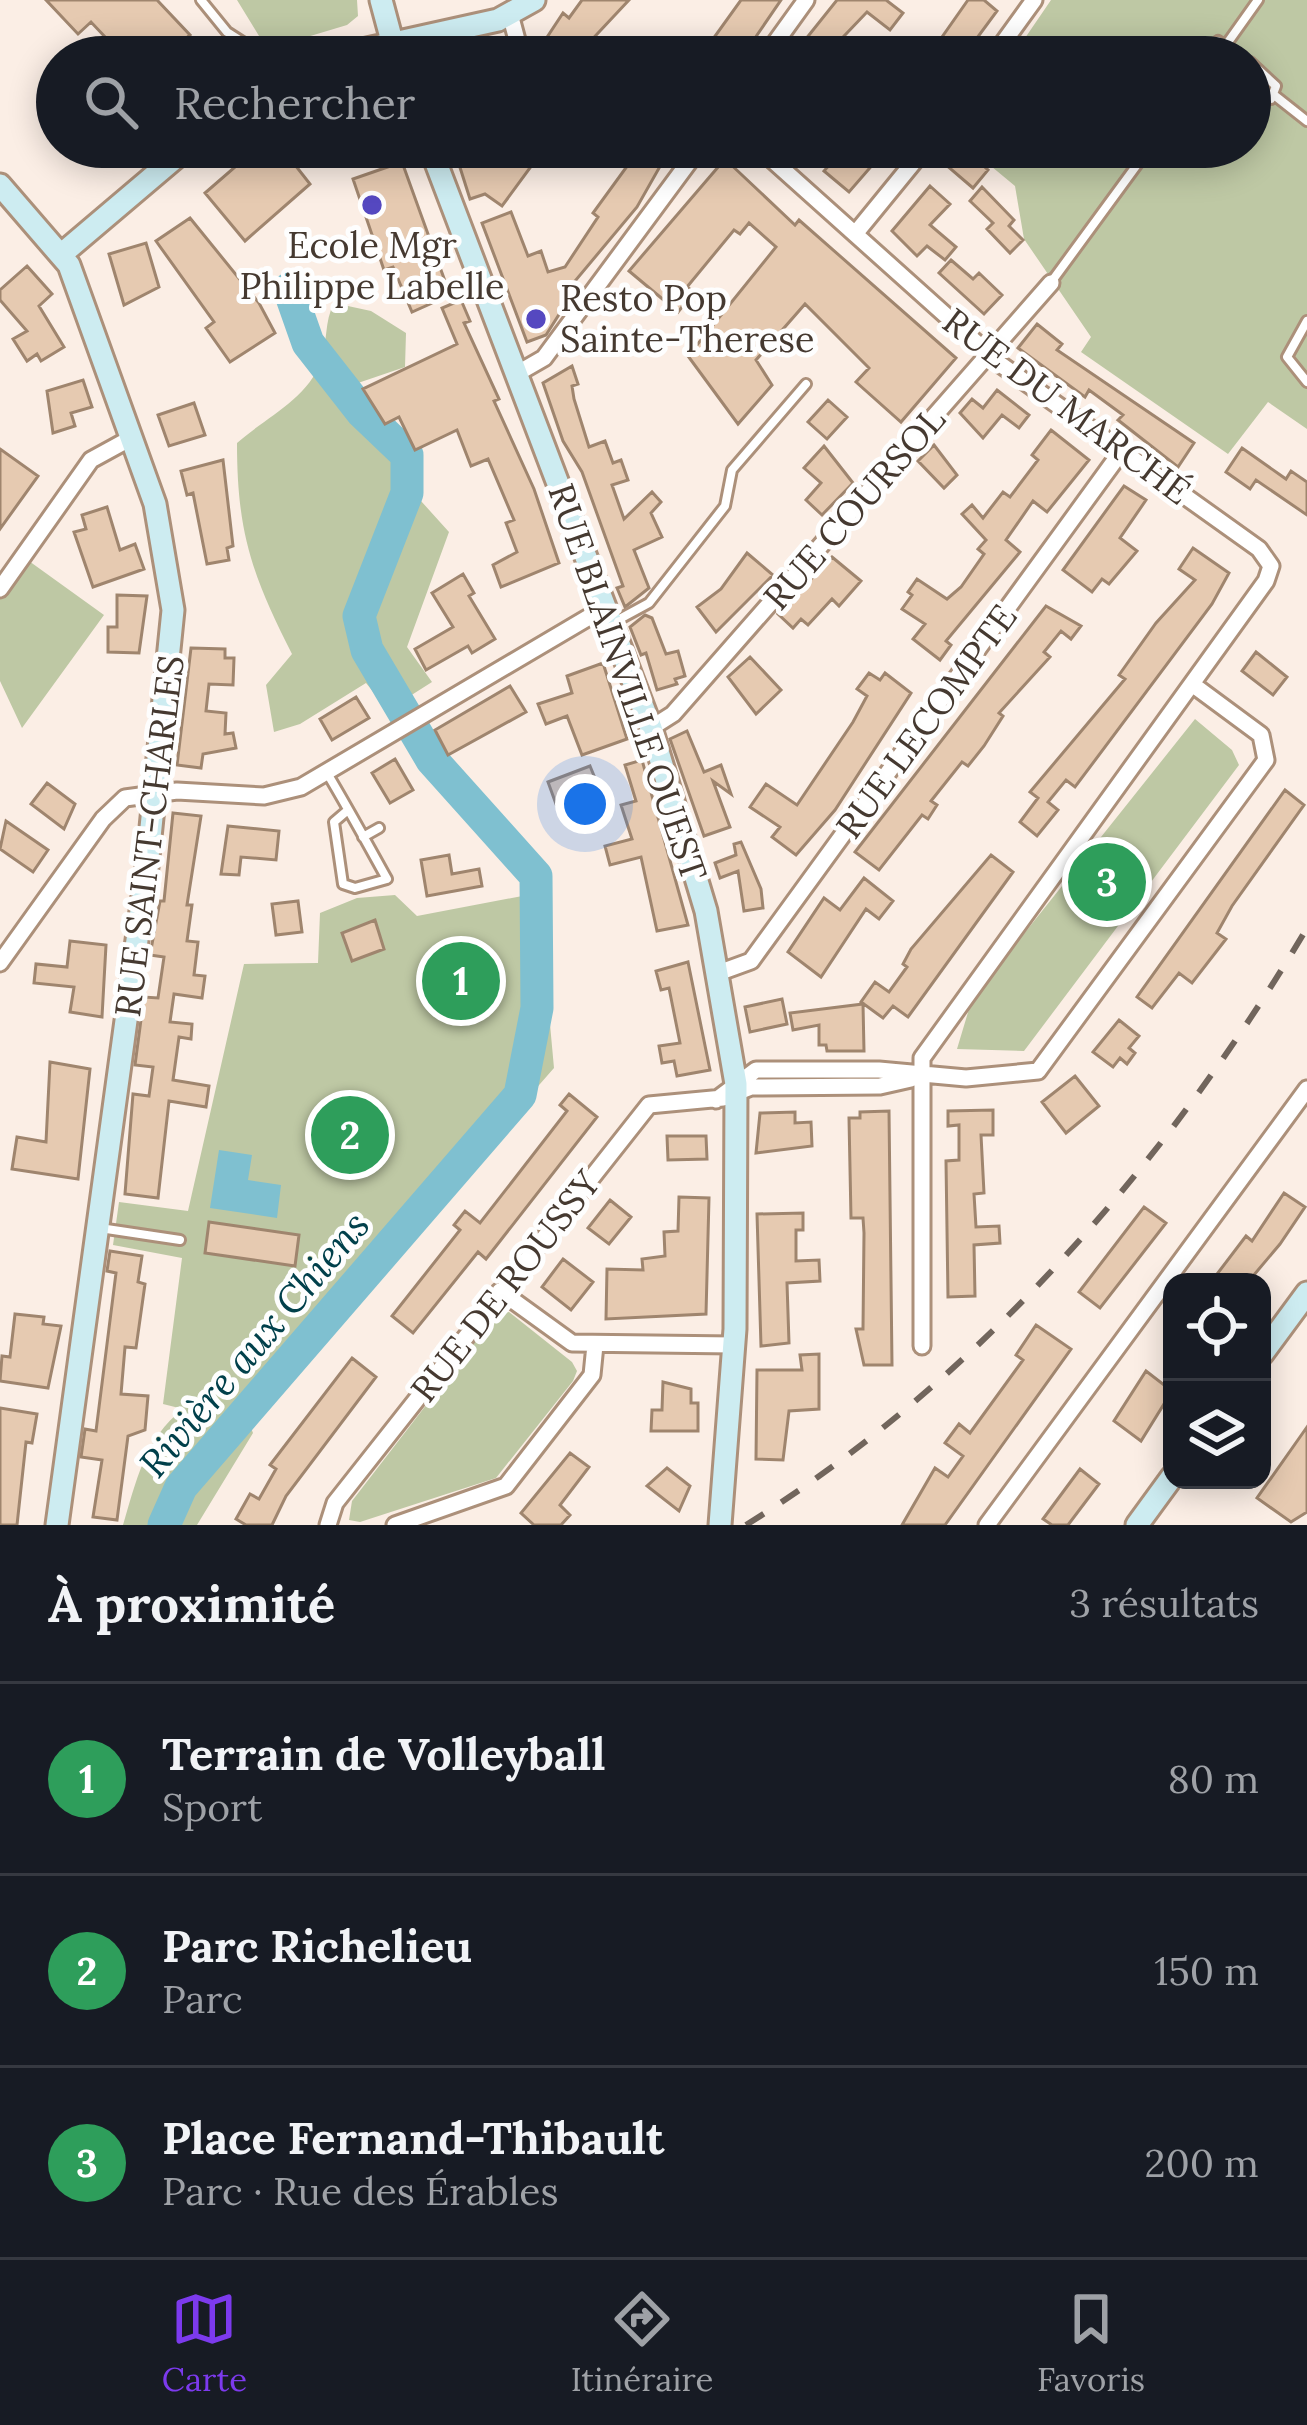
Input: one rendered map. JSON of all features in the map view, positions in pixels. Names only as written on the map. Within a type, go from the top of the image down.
[{"type":"street","points":[[381,0],[390,36]]},
{"type":"street","points":[[432,36],[534,0]]},
{"type":"street","points":[[780,36],[806,0]]},
{"type":"street","points":[[1007,36],[1034,0]]},
{"type":"street","points":[[506,7],[516,36]]},
{"type":"street","points":[[63,253],[163,168]]},
{"type":"street","name":"RUE BLAINVILLE OUEST","points":[[438,168],[651,728],[693,856],[718,974],[729,1092],[734,1345],[720,1525]]},
{"type":"street","points":[[518,373],[544,358],[684,168]]},
{"type":"street","name":"RUE DU MARCHÉ","points":[[781,168],[989,354],[1259,549],[1271,566],[1268,578],[1192,684]]},
{"type":"street","points":[[855,234],[909,168]]},
{"type":"street","name":"RUE SAINT-CHARLES","points":[[0,185],[63,253],[160,522],[172,600],[155,792],[57,1525]]},
{"type":"street","name":"RUE COURSOL","points":[[651,728],[673,714],[1051,283]]},
{"type":"street","points":[[0,589],[91,460],[133,437]]},
{"type":"street","name":"RUE LECOMPTE","points":[[718,974],[751,961],[1121,452]]},
{"type":"street","points":[[0,963],[115,806],[130,796],[155,792],[264,796],[301,788],[418,717],[609,615]]},
{"type":"street","points":[[922,1346],[922,1058],[1192,684]]},
{"type":"street","name":"RUE DE ROUSSY","points":[[328,1525],[335,1503],[642,1112],[662,1100],[729,1092],[756,1070],[879,1070],[920,1078],[1023,1076],[1046,1063],[1268,753],[1261,735],[1192,684]]},
{"type":"street","points":[[997,1521],[1307,1089]]},
{"type":"street","points":[[500,1291],[567,1341],[734,1345]]},
{"type":"street","points":[[1271,1342],[1307,1293]]},
{"type":"street","points":[[394,1525],[506,1486],[592,1375],[595,1345]]},
{"type":"street","points":[[1137,1525],[1163,1489]]},
{"type":"lane","points":[[201,0],[233,36]]},
{"type":"lane","points":[[1244,36],[1258,0]]},
{"type":"lane","points":[[1271,79],[1274,95]]},
{"type":"lane","points":[[1271,96],[1307,121]]},
{"type":"lane","points":[[1295,111],[1306,102]]},
{"type":"lane","points":[[1051,283],[1135,168]]},
{"type":"lane","points":[[1307,321],[1287,357],[1307,382]]},
{"type":"lane","points":[[609,615],[649,603],[725,506],[732,470],[806,385]]},
{"type":"lane","points":[[328,773],[387,878],[355,888],[344,884],[334,822],[348,810]]},
{"type":"lane","points":[[363,837],[379,828]]},
{"type":"lane","points":[[100,1228],[180,1240]]},
{"type":"green space","points":[[237,0],[357,0],[358,16],[347,25],[310,36],[259,36]]},
{"type":"green space","points":[[1051,0],[1307,0],[1307,429],[1268,402],[1228,454],[1081,352],[1091,337],[1024,239],[1015,186],[993,168],[1271,168],[1271,36],[1026,36]]},
{"type":"green space","points":[[334,303],[371,311],[406,333],[405,367],[358,383],[370,431],[404,434],[418,463],[421,501],[449,532],[407,647],[432,682],[388,710],[366,683],[300,724],[274,732],[266,685],[292,654],[249,553],[237,443],[296,397],[315,375]]},
{"type":"green space","points":[[22,556],[104,615],[22,728],[0,681],[0,587]]},
{"type":"green space","points":[[1195,719],[1232,750],[1239,765],[1024,1051],[957,1049],[972,999]]},
{"type":"green space","points":[[538,893],[554,1068],[247,1418],[253,1433],[197,1525],[123,1525],[151,1447],[183,1409],[163,1404],[182,1258],[113,1245],[119,1202],[188,1211],[244,964],[318,963],[320,913],[357,898],[395,895],[417,916]]},
{"type":"green space","points":[[509,1312],[572,1362],[577,1371],[573,1381],[496,1478],[360,1522],[349,1520],[352,1501],[488,1325],[498,1314]]},
{"type":"water","points":[[219,1150],[252,1155],[248,1180],[281,1185],[277,1218],[210,1208]]},
{"type":"building","points":[[46,0],[157,0],[190,35],[104,36],[91,22],[78,34]]},
{"type":"building","points":[[582,0],[629,0],[595,36],[548,36],[563,13],[569,18]]},
{"type":"building","points":[[741,0],[781,0],[756,36],[715,36]]},
{"type":"building","points":[[837,0],[886,0],[903,13],[890,30],[867,12],[844,36],[808,36]]},
{"type":"building","points":[[968,0],[984,0],[997,11],[979,36],[943,36]]},
{"type":"building","points":[[234,168],[297,168],[310,184],[245,241],[205,193]]},
{"type":"building","points":[[385,168],[404,168],[450,295],[412,312],[393,267],[384,270],[353,179]]},
{"type":"building","points":[[460,168],[530,168],[502,206],[485,194],[470,199]]},
{"type":"building","points":[[626,168],[659,168],[637,207],[570,287],[572,294],[546,335],[527,342],[482,223],[511,212],[528,256],[541,251],[548,272],[565,267],[598,217],[593,213]]},
{"type":"building","points":[[717,168],[735,168],[795,225],[799,220],[956,358],[901,422],[856,382],[869,368],[805,304],[756,360],[772,385],[738,424],[688,356],[776,247],[749,223],[740,234],[734,230],[687,287],[694,292],[678,312],[629,271]]},
{"type":"building","points":[[827,168],[870,168],[849,192],[824,171]]},
{"type":"building","points":[[950,168],[986,168],[973,188]]},
{"type":"building","points":[[930,186],[950,204],[930,225],[956,247],[945,260],[927,246],[917,256],[892,231]]},
{"type":"building","points":[[982,187],[1014,220],[1009,226],[1023,240],[1010,253],[987,229],[993,223],[970,201]]},
{"type":"building","points":[[190,218],[259,303],[275,333],[230,362],[206,328],[214,322],[156,241]]},
{"type":"building","points":[[146,243],[159,287],[124,305],[109,254]]},
{"type":"building","points":[[951,260],[973,279],[979,273],[1002,295],[984,314],[939,273]]},
{"type":"building","points":[[27,266],[52,294],[39,306],[64,347],[41,361],[37,354],[27,361],[13,339],[27,331],[0,300],[0,290]]},
{"type":"building","points":[[461,300],[470,321],[464,323],[499,399],[494,401],[534,489],[559,563],[501,587],[493,565],[517,552],[506,523],[514,520],[488,459],[471,466],[457,430],[415,450],[399,417],[385,424],[363,389],[457,344],[442,308]]},
{"type":"building","points":[[1037,324],[1062,344],[1057,350],[1194,443],[1178,467],[1118,420],[1123,415],[1089,390],[1085,397],[1018,348]]},
{"type":"building","points":[[572,366],[578,384],[572,386],[574,399],[589,447],[605,441],[613,463],[621,460],[628,480],[612,485],[624,519],[652,492],[661,502],[651,513],[662,537],[634,550],[649,588],[625,607],[617,588],[623,586],[582,472],[563,441],[543,383]]},
{"type":"building","points":[[83,380],[92,407],[71,413],[75,426],[53,433],[47,391]]},
{"type":"building","points":[[997,390],[1029,415],[1019,428],[1002,415],[983,438],[960,413],[972,399],[983,408]]},
{"type":"building","points":[[828,400],[847,417],[827,439],[808,422]]},
{"type":"building","points":[[194,403],[205,435],[169,446],[158,415]]},
{"type":"building","points":[[1051,430],[1089,460],[1047,512],[1033,501],[1006,540],[1020,552],[946,641],[951,645],[940,660],[913,639],[925,624],[902,609],[912,595],[908,592],[917,579],[947,599],[961,587],[984,554],[978,549],[986,540],[962,514],[972,505],[983,518],[1003,492],[1010,497],[1038,460],[1032,455]]},
{"type":"building","points":[[934,445],[957,475],[944,488],[918,461]]},
{"type":"building","points":[[824,446],[853,483],[822,515],[806,500],[821,483],[804,468]]},
{"type":"building","points":[[1242,448],[1286,479],[1291,471],[1307,482],[1307,515],[1256,480],[1250,489],[1226,472]]},
{"type":"building","points":[[0,449],[38,476],[0,529]]},
{"type":"building","points":[[223,460],[233,546],[227,548],[229,560],[207,564],[193,493],[187,495],[181,471]]},
{"type":"building","points":[[1124,486],[1146,500],[1120,538],[1137,551],[1109,584],[1102,579],[1092,592],[1063,570]]},
{"type":"building","points":[[107,507],[120,550],[135,544],[144,569],[93,587],[74,532],[86,529],[82,515]]},
{"type":"building","points":[[1193,548],[1229,573],[1212,604],[1075,787],[1066,780],[1048,802],[1058,810],[1037,836],[1020,822],[1038,798],[1030,792],[1125,679],[1119,675],[1195,580],[1179,569]]},
{"type":"building","points":[[747,553],[773,575],[716,632],[697,607],[721,589]]},
{"type":"building","points":[[832,557],[861,581],[839,606],[832,599],[808,625],[801,619],[793,628],[778,614]]},
{"type":"building","points":[[463,574],[474,593],[469,596],[495,639],[472,653],[468,646],[426,670],[415,649],[453,627],[432,593]]},
{"type":"building","points":[[117,595],[147,596],[139,653],[108,652],[108,627],[117,627]]},
{"type":"building","points":[[1046,606],[1081,626],[1071,639],[1061,631],[1044,652],[1050,657],[999,713],[1003,716],[984,746],[968,766],[962,762],[931,801],[937,805],[928,819],[922,815],[879,870],[855,852]]},
{"type":"building","points":[[645,615],[652,618],[666,654],[678,651],[685,676],[675,679],[677,684],[657,690],[646,653],[641,655],[630,627]]},
{"type":"building","points":[[191,648],[225,649],[225,658],[234,658],[233,685],[209,684],[206,711],[226,713],[225,734],[233,733],[236,748],[203,754],[201,768],[177,765]]},
{"type":"building","points":[[1256,652],[1287,677],[1273,695],[1242,671]]},
{"type":"building","points":[[750,657],[781,690],[756,714],[728,677]]},
{"type":"building","points":[[603,663],[627,739],[582,755],[567,716],[546,724],[538,704],[572,693],[567,676]]},
{"type":"building","points":[[869,673],[880,680],[885,673],[911,693],[835,810],[796,855],[772,837],[780,827],[750,807],[766,784],[797,805],[853,722],[867,696],[857,689]]},
{"type":"building","points":[[510,686],[526,712],[448,755],[435,730]]},
{"type":"building","points":[[356,697],[369,718],[332,740],[320,719]]},
{"type":"building","points":[[687,731],[704,772],[721,765],[731,794],[713,781],[730,827],[704,836],[670,739]]},
{"type":"building","points":[[395,759],[413,790],[390,803],[372,773]]},
{"type":"building","points":[[642,760],[688,925],[657,931],[641,857],[610,865],[605,846],[632,839],[621,805],[636,801],[625,765]]},
{"type":"building","points":[[590,766],[599,788],[556,804],[548,782]]},
{"type":"building","points":[[47,783],[75,804],[64,829],[31,804]]},
{"type":"building","points":[[1285,790],[1304,805],[1232,906],[1217,933],[1226,939],[1192,983],[1179,973],[1152,1008],[1137,997]]},
{"type":"building","points":[[173,813],[201,816],[187,905],[192,905],[187,941],[198,942],[194,975],[205,976],[202,998],[174,994],[170,1022],[192,1024],[191,1039],[179,1037],[173,1080],[209,1086],[206,1107],[169,1101],[158,1198],[125,1194],[133,1094],[149,1096],[153,1067],[135,1065],[144,997],[158,998],[164,957],[150,955],[160,901],[164,901]]},
{"type":"building","points":[[6,821],[48,850],[33,872],[0,849]]},
{"type":"building","points":[[228,826],[279,831],[276,860],[241,857],[239,875],[221,874]]},
{"type":"building","points":[[741,842],[761,889],[763,908],[744,911],[738,871],[720,878],[715,863],[736,855],[734,844]]},
{"type":"building","points":[[449,855],[452,874],[479,869],[482,886],[427,896],[421,860]]},
{"type":"building","points":[[991,855],[1013,872],[908,1017],[893,1006],[883,1018],[861,1002],[875,982],[889,992],[907,967],[903,964],[911,949]]},
{"type":"building","points":[[864,878],[893,901],[879,919],[866,909],[821,977],[788,952],[824,898],[840,910]]},
{"type":"building","points":[[298,901],[302,932],[276,935],[272,904]]},
{"type":"building","points":[[375,920],[384,949],[352,961],[342,933]]},
{"type":"building","points":[[70,941],[106,945],[102,1017],[70,1012],[74,987],[34,983],[36,964],[67,967]]},
{"type":"building","points":[[688,962],[710,1070],[677,1076],[674,1061],[662,1063],[659,1046],[680,1043],[669,988],[661,990],[656,971]]},
{"type":"building","points":[[782,999],[787,1024],[750,1032],[745,1007]]},
{"type":"building","points":[[863,1004],[864,1051],[827,1051],[826,1045],[819,1045],[819,1025],[793,1030],[790,1013]]},
{"type":"building","points":[[1119,1020],[1139,1036],[1129,1048],[1135,1053],[1127,1064],[1120,1058],[1113,1067],[1093,1052]]},
{"type":"building","points":[[50,1062],[90,1069],[78,1179],[12,1169],[17,1137],[46,1142]]},
{"type":"building","points":[[1075,1076],[1099,1106],[1066,1133],[1042,1102]]},
{"type":"building","points":[[569,1094],[597,1117],[486,1259],[478,1252],[413,1333],[392,1316],[460,1230],[454,1225],[465,1211],[480,1223],[567,1111],[560,1105]]},
{"type":"building","points":[[993,1110],[993,1135],[981,1135],[984,1193],[974,1194],[976,1227],[999,1226],[1000,1243],[974,1245],[975,1296],[948,1297],[946,1161],[959,1160],[959,1125],[948,1126],[948,1111]]},
{"type":"building","points":[[889,1111],[892,1365],[864,1365],[856,1329],[863,1329],[864,1233],[863,1218],[851,1218],[849,1118],[860,1118],[860,1112]]},
{"type":"building","points":[[795,1112],[795,1123],[811,1122],[812,1146],[756,1153],[760,1113]]},
{"type":"building","points":[[667,1136],[706,1136],[707,1159],[668,1160]]},
{"type":"building","points":[[1284,1193],[1305,1207],[1256,1273],[1218,1273],[1246,1236],[1252,1241]]},
{"type":"building","points":[[679,1197],[709,1198],[706,1314],[606,1319],[607,1269],[643,1270],[642,1259],[665,1256],[664,1232],[678,1231]]},
{"type":"building","points":[[610,1200],[631,1217],[609,1244],[588,1228]]},
{"type":"building","points":[[1144,1207],[1166,1223],[1100,1308],[1079,1292]]},
{"type":"building","points":[[803,1213],[803,1230],[796,1230],[796,1261],[819,1260],[820,1281],[787,1283],[789,1343],[761,1346],[757,1214]]},
{"type":"building","points":[[209,1222],[299,1235],[295,1266],[205,1253]]},
{"type":"building","points":[[110,1251],[142,1256],[138,1282],[145,1284],[136,1348],[125,1347],[121,1394],[148,1396],[145,1430],[128,1436],[117,1520],[93,1517],[102,1460],[81,1457],[85,1429],[96,1431],[116,1273],[107,1271]]},
{"type":"building","points":[[563,1259],[593,1282],[571,1310],[542,1287]]},
{"type":"building","points":[[15,1314],[44,1317],[43,1324],[61,1326],[48,1388],[0,1381],[2,1356],[10,1357]]},
{"type":"building","points":[[1036,1325],[1071,1349],[945,1525],[902,1525],[935,1468],[948,1477],[963,1456],[945,1443],[959,1424],[970,1433],[1023,1360],[1016,1355]]},
{"type":"building","points":[[819,1354],[819,1409],[789,1411],[783,1460],[756,1459],[757,1370],[802,1370],[800,1355]]},
{"type":"building","points":[[352,1358],[376,1377],[286,1496],[272,1525],[246,1525],[236,1519],[250,1494],[259,1499],[276,1469],[270,1465]]},
{"type":"building","points":[[1146,1371],[1163,1384],[1163,1406],[1141,1441],[1114,1421]]},
{"type":"building","points":[[663,1382],[691,1389],[691,1403],[698,1403],[698,1431],[651,1431],[652,1410],[662,1410]]},
{"type":"building","points":[[0,1408],[37,1414],[32,1443],[26,1442],[17,1525],[0,1525]]},
{"type":"building","points":[[1307,1427],[1307,1512],[1291,1522],[1257,1498],[1263,1489],[1271,1489],[1271,1478]]},
{"type":"building","points":[[570,1453],[589,1467],[560,1505],[570,1515],[561,1525],[534,1525],[521,1513]]},
{"type":"building","points":[[667,1468],[690,1486],[679,1511],[647,1486]]},
{"type":"building","points":[[1080,1469],[1099,1484],[1068,1525],[1052,1525],[1043,1519]]},
{"type":"waterway","name":"Rivière aux Chiens","points":[[164,1525],[181,1487],[520,1095],[537,1008],[536,876],[432,760],[367,650],[359,616],[407,493],[407,455],[362,412],[308,343],[289,289]]},
{"type":"railway","points":[[746,1525],[831,1467],[912,1403],[1062,1260],[1193,1100],[1307,928]]},
{"type":"place","name":"Ecole Mgr Philippe Labelle","points":[[372,205]]},
{"type":"place","name":"Resto Pop Sainte-Therese","points":[[536,319]]},
{"type":"place","name":"Place Fernand-Thibault","points":[[1107,882]]},
{"type":"place","name":"Terrain de Volleyball","points":[[461,981]]},
{"type":"place","name":"Parc Richelieu","points":[[350,1135]]}]
